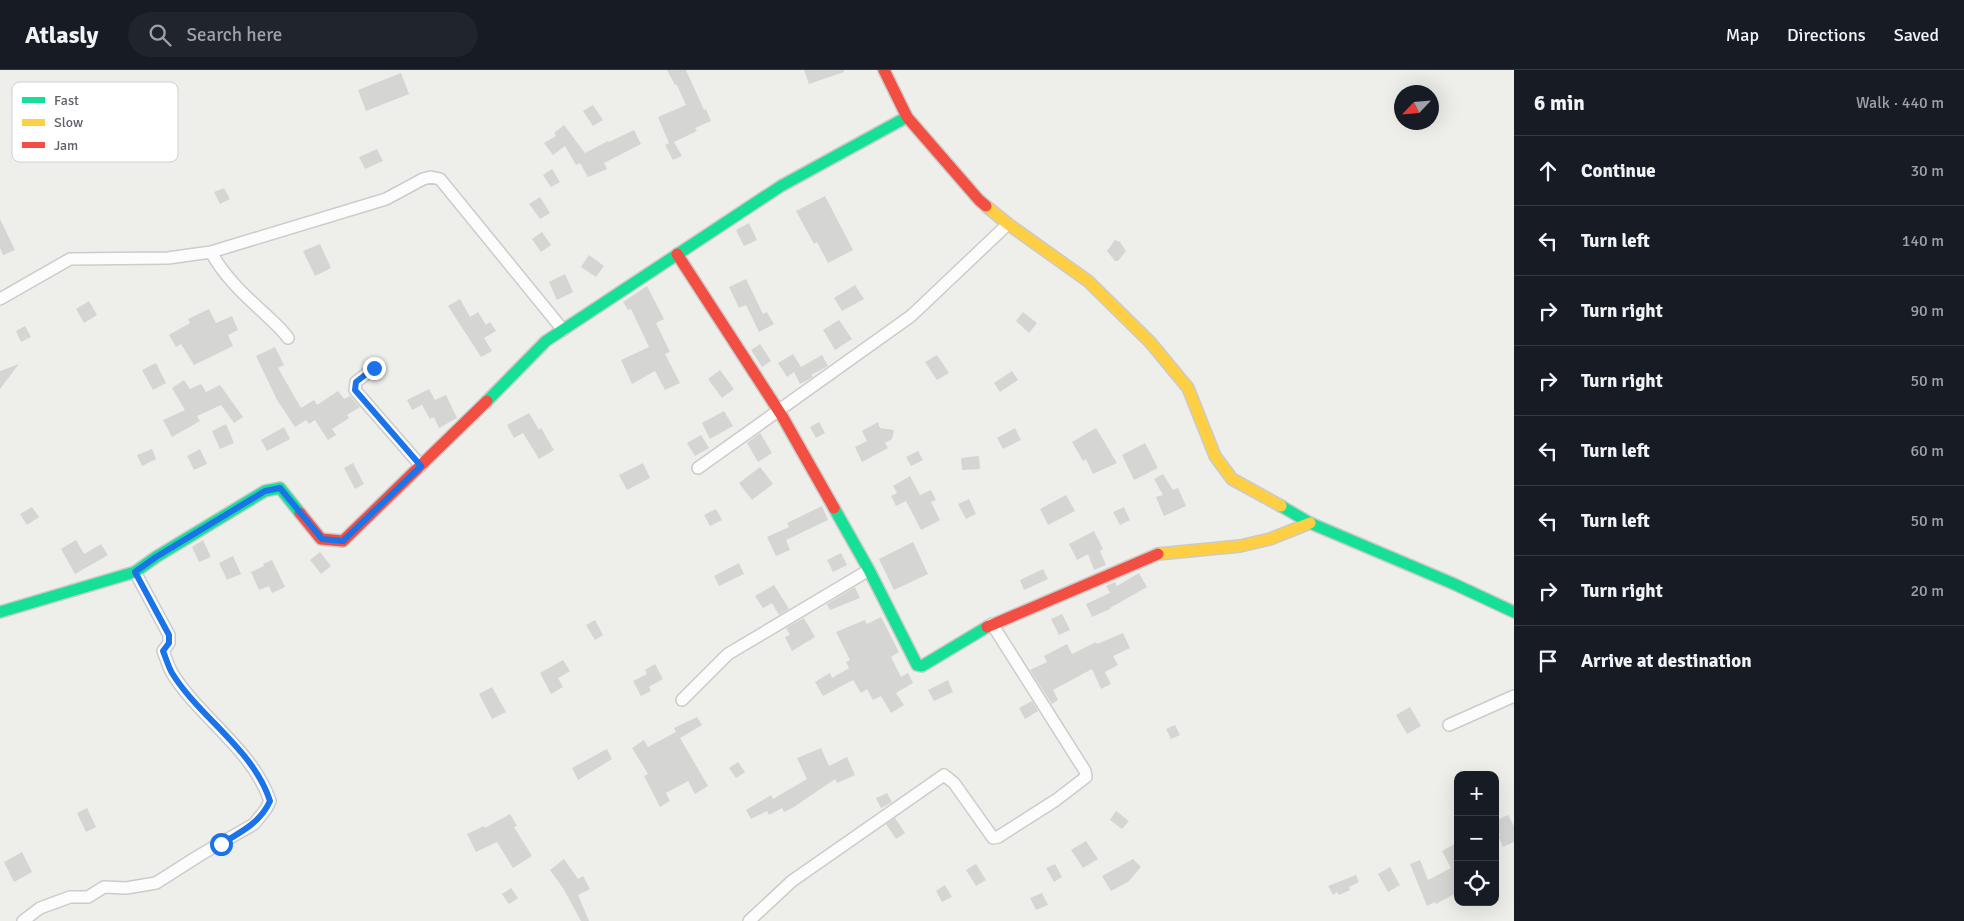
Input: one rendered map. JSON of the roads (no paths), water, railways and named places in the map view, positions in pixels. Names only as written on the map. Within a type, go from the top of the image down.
[{"type":"street","points":[[884,70],[907,117],[979,200],[1008,224],[1088,281],[1150,342],[1188,388],[1215,456],[1232,479],[1310,523],[1454,584],[1514,612]]},
{"type":"street","points":[[0,612],[135,572],[156,557],[265,491],[280,488],[322,539],[343,541],[468,421],[546,341],[781,186],[907,117]]},
{"type":"street","points":[[0,299],[70,259],[168,258],[211,252],[386,200],[423,179],[431,177],[440,179],[563,330]]},
{"type":"street","points":[[698,468],[911,316],[1008,224]]},
{"type":"street","points":[[211,252],[218,265],[239,289],[288,338]]},
{"type":"street","points":[[677,254],[778,411],[869,570],[917,665],[922,666],[992,624],[1157,554],[1240,546],[1270,539],[1310,523]]},
{"type":"street","points":[[374,368],[356,382],[355,390],[421,466]]},
{"type":"street","points":[[682,700],[728,654],[869,570]]},
{"type":"street","points":[[23,921],[40,908],[70,897],[88,897],[104,888],[126,888],[156,883],[254,824],[270,801],[267,792],[245,758],[186,692],[171,672],[163,651],[169,643],[169,635],[135,572]]},
{"type":"street","points":[[749,921],[792,881],[944,775],[954,783],[993,838],[998,837],[1056,800],[1086,777],[1085,771],[992,624]]},
{"type":"street","points":[[1449,725],[1514,696]]}]
